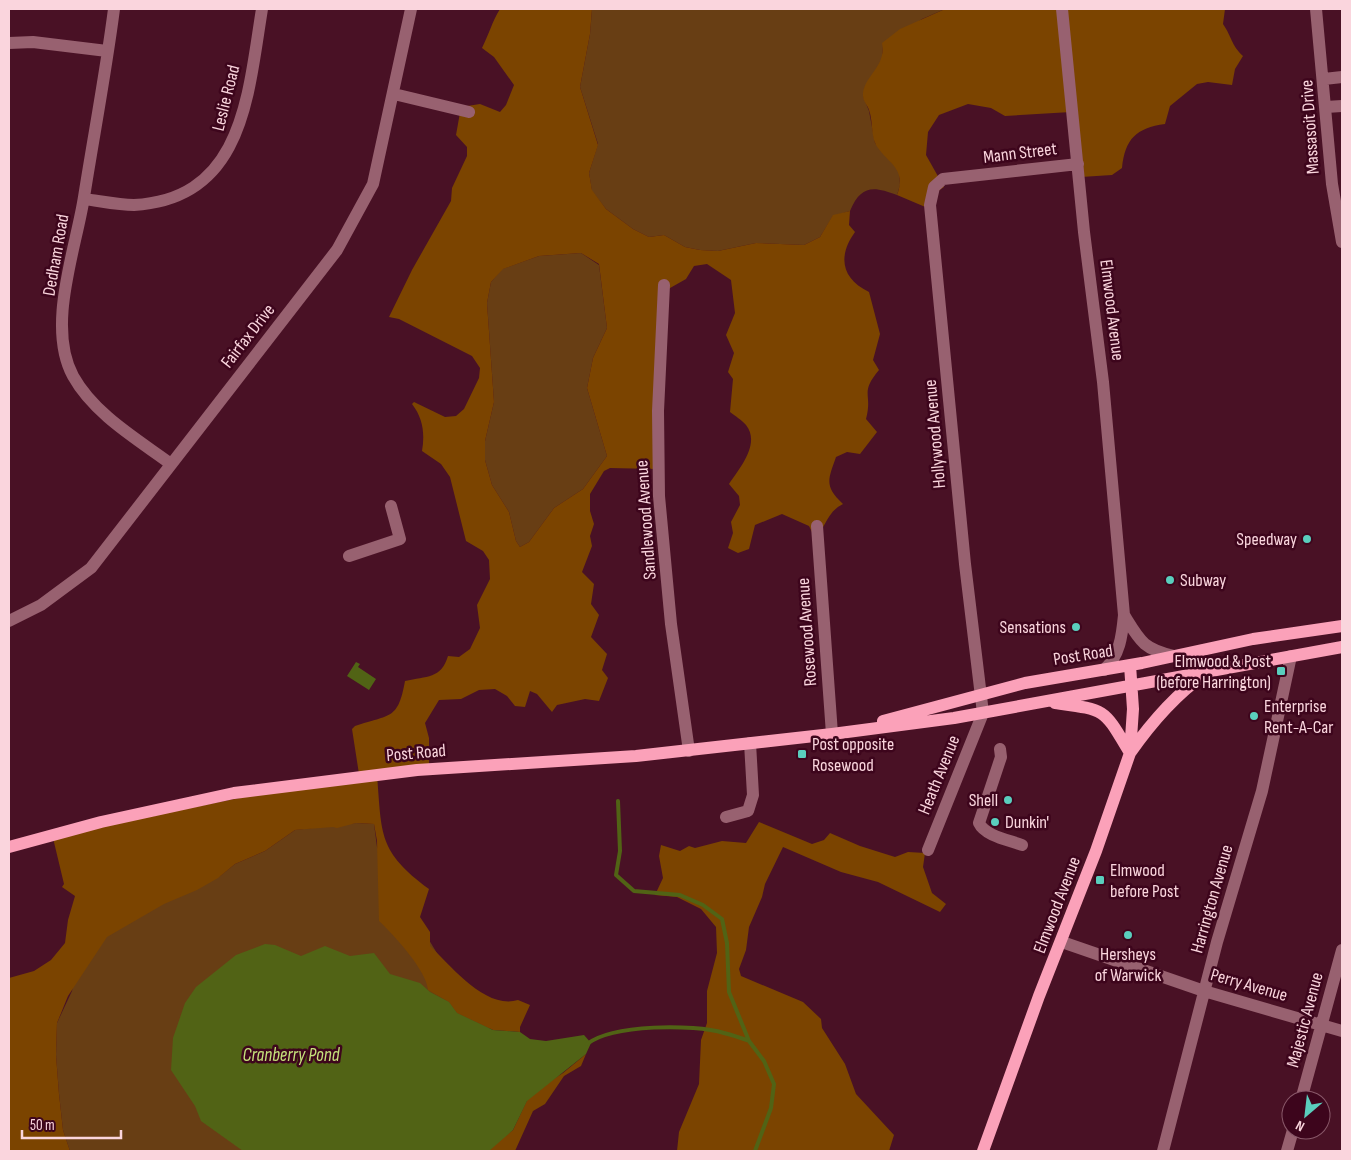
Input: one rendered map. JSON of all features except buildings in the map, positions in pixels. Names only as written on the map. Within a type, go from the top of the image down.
[{"type":"main road","name":"Post Road","points":[[832,734],[1024,682],[1104,670],[1251,639],[1342,626]]},
{"type":"main road","name":"Post Road","points":[[9,847],[101,822],[234,793],[417,770],[689,751],[832,734],[983,713],[1342,647]]},
{"type":"main road","name":"Elmwood Avenue","points":[[984,1151],[1039,996],[1062,942],[1110,813],[1130,753],[1134,708],[1130,665]]},
{"type":"main road","points":[[1040,702],[1086,706],[1100,711],[1110,720],[1130,753],[1145,731],[1178,696],[1209,671]]},
{"type":"street","name":"Dedham Road","points":[[114,9],[84,199],[64,298],[63,333],[65,355],[72,374],[82,390],[96,405],[120,426],[171,464]]},
{"type":"street","name":"Leslie Road","points":[[84,199],[132,205],[159,201],[180,196],[212,172],[234,141],[240,123],[248,96],[262,9]]},
{"type":"street","name":"Fairfax Drive","points":[[9,621],[41,605],[91,568],[337,250],[373,184],[411,9]]},
{"type":"street","name":"Elmwood Avenue","points":[[1062,9],[1103,382],[1124,615],[1122,639],[1114,660],[1104,670]]},
{"type":"street","name":"Massasoit Drive","points":[[1316,9],[1324,79],[1332,184],[1342,242]]},
{"type":"street","points":[[9,43],[33,42],[107,52]]},
{"type":"street","points":[[1324,79],[1342,77]]},
{"type":"street","points":[[394,94],[469,112]]},
{"type":"street","points":[[1326,107],[1342,106]]},
{"type":"street","name":"Mann Street","points":[[965,177],[1078,164]]},
{"type":"street","name":"Hollywood Avenue","points":[[965,177],[943,178],[934,187],[930,205],[965,564],[983,713]]},
{"type":"street","name":"Sandlewood Avenue","points":[[664,285],[658,411],[659,496],[671,624],[689,751]]},
{"type":"street","points":[[349,556],[400,539],[391,506]]},
{"type":"street","name":"Rosewood Avenue","points":[[817,526],[832,734]]},
{"type":"street","name":"Elmwood Avenue","points":[[1124,615],[1138,638],[1152,651],[1174,656]]},
{"type":"street","name":"Harrington Avenue","points":[[1162,1151],[1204,991],[1262,791],[1291,656]]},
{"type":"street","name":"Heath Avenue","points":[[928,850],[983,713]]},
{"type":"street","points":[[726,817],[748,812],[753,794],[750,743]]},
{"type":"street","points":[[1000,749],[1001,756],[979,823],[982,829],[994,835],[1022,844]]},
{"type":"street","name":"Perry Avenue","points":[[1062,942],[1204,991],[1342,1030]]},
{"type":"street","name":"Majestic Avenue","points":[[1304,1090],[1342,950]]},
{"type":"shaded area","points":[[500,9],[592,9],[590,34],[580,87],[598,145],[589,173],[592,190],[606,209],[633,229],[649,237],[664,235],[685,247],[700,250],[718,251],[756,243],[804,245],[820,237],[833,215],[850,211],[849,225],[855,232],[846,250],[845,266],[853,281],[869,292],[880,334],[873,360],[879,370],[868,389],[866,419],[877,432],[860,454],[847,452],[836,457],[829,482],[833,492],[843,504],[829,516],[818,533],[814,536],[809,526],[782,514],[755,525],[749,549],[738,553],[728,548],[733,533],[731,522],[740,505],[739,496],[729,484],[747,456],[751,440],[750,432],[746,425],[730,412],[733,379],[728,372],[734,353],[726,335],[735,313],[731,280],[707,264],[694,266],[686,279],[663,292],[656,469],[610,468],[604,471],[590,494],[590,511],[594,524],[590,536],[592,546],[582,572],[594,584],[591,604],[599,615],[591,637],[607,654],[602,670],[608,678],[599,701],[585,699],[557,705],[552,712],[537,694],[530,691],[525,707],[515,706],[507,696],[495,689],[479,690],[461,699],[439,700],[425,723],[429,738],[429,770],[377,775],[382,827],[391,852],[412,876],[429,889],[420,917],[430,932],[430,946],[459,975],[482,993],[494,999],[518,1000],[530,1005],[520,1027],[520,1032],[493,1030],[457,1013],[449,1002],[428,990],[422,973],[416,964],[401,944],[379,921],[377,841],[374,824],[356,823],[337,828],[295,830],[265,851],[235,864],[218,878],[197,890],[164,904],[107,937],[68,996],[57,1023],[56,1055],[59,1094],[63,1130],[70,1151],[9,1151],[9,978],[34,971],[51,960],[65,943],[68,920],[75,896],[62,887],[64,884],[53,838],[55,835],[359,774],[352,729],[355,726],[391,714],[399,703],[405,681],[437,673],[448,656],[459,657],[470,649],[480,628],[477,605],[490,579],[489,560],[483,551],[466,541],[450,477],[441,464],[422,451],[422,426],[419,415],[412,404],[414,402],[445,417],[456,416],[464,409],[479,378],[480,368],[472,356],[399,319],[389,317],[412,270],[451,201],[452,188],[467,156],[467,147],[456,135],[461,107],[480,104],[500,112],[506,105],[514,85],[494,57],[482,48]],"holes":[[[581,253],[599,264],[607,328],[593,358],[587,388],[607,456],[583,489],[554,508],[529,542],[520,547],[516,541],[509,512],[492,485],[485,460],[485,441],[494,402],[487,303],[491,282],[503,269],[539,256]]]},
{"type":"shaded area","points":[[592,9],[945,9],[922,19],[883,46],[882,61],[865,87],[863,96],[869,111],[875,143],[899,171],[900,185],[897,195],[874,189],[863,192],[854,202],[850,211],[833,216],[820,237],[804,245],[756,243],[718,251],[700,250],[685,247],[664,235],[649,237],[633,229],[606,209],[592,191],[589,173],[598,144],[580,87],[590,34]]},
{"type":"shaded area","points":[[945,9],[1225,9],[1223,24],[1236,48],[1243,56],[1235,69],[1232,85],[1208,82],[1197,84],[1170,106],[1165,124],[1146,128],[1129,142],[1122,168],[1112,175],[1081,177],[1071,112],[1005,116],[991,108],[968,104],[939,115],[928,132],[926,155],[944,187],[931,196],[930,209],[897,195],[900,178],[898,172],[876,145],[870,114],[863,96],[866,83],[881,59],[882,43],[900,29]]},
{"type":"shaded area","points":[[581,253],[599,265],[607,328],[593,358],[587,388],[607,456],[583,489],[554,508],[529,542],[520,547],[516,541],[509,512],[492,485],[485,460],[485,441],[494,402],[487,303],[491,282],[502,269],[539,256]]},
{"type":"shaded area","points":[[759,822],[812,844],[824,840],[830,833],[860,846],[895,857],[908,852],[925,853],[923,867],[932,893],[946,904],[940,912],[878,882],[841,872],[783,847],[765,884],[762,897],[749,927],[746,950],[739,969],[741,976],[803,1002],[821,1019],[822,1028],[845,1064],[856,1094],[894,1135],[889,1151],[677,1151],[679,1132],[699,1084],[701,1040],[707,1023],[707,991],[717,953],[716,927],[701,909],[677,897],[655,895],[663,878],[659,856],[661,845],[680,851],[689,846],[695,848],[722,841],[746,843]]},
{"type":"shaded area","points":[[356,823],[374,824],[377,847],[412,912],[449,973],[478,998],[490,1030],[249,1151],[70,1151],[63,1130],[59,1094],[56,1055],[57,1023],[72,991],[75,976],[123,914],[220,876],[235,864],[265,851],[295,830]]},
{"type":"shaded area","points":[[586,1054],[581,1066],[564,1076],[545,1104],[533,1111],[515,1151],[486,1151],[513,1130],[530,1094],[563,1073]]},
{"type":"water","points":[[356,662],[360,664],[358,667],[376,679],[369,690],[347,676]]},
{"type":"water","name":"Cranberry Pond","points":[[265,944],[275,945],[301,956],[325,946],[350,956],[374,953],[390,974],[420,983],[430,992],[449,1002],[457,1013],[493,1030],[520,1032],[530,1039],[546,1041],[584,1035],[591,1043],[586,1054],[527,1101],[513,1130],[489,1151],[243,1151],[201,1121],[195,1106],[171,1070],[173,1038],[185,1003],[196,987],[236,955]]},
{"type":"waterway","points":[[618,801],[620,851],[616,875],[634,891],[680,895],[703,905],[722,919],[727,943],[729,992],[749,1041],[764,1061],[774,1084],[771,1108],[755,1151]]},
{"type":"waterway","points":[[587,1044],[599,1037],[634,1029],[674,1027],[710,1030],[749,1041]]},
{"type":"place","name":"Speedway","points":[[1307,539]]},
{"type":"place","name":"Subway","points":[[1170,580]]},
{"type":"place","name":"Sensations","points":[[1076,627]]},
{"type":"place","name":"Elmwood & Post (before Harrington)","points":[[1281,671]]},
{"type":"place","name":"Enterprise Rent-A-Car","points":[[1254,716]]},
{"type":"place","name":"Post opposite Rosewood","points":[[802,754]]},
{"type":"place","name":"Shell","points":[[1008,800]]},
{"type":"place","name":"Dunkin'","points":[[995,822]]},
{"type":"place","name":"Elmwood before Post","points":[[1100,880]]},
{"type":"place","name":"Hersheys of Warwick","points":[[1128,935]]}]
